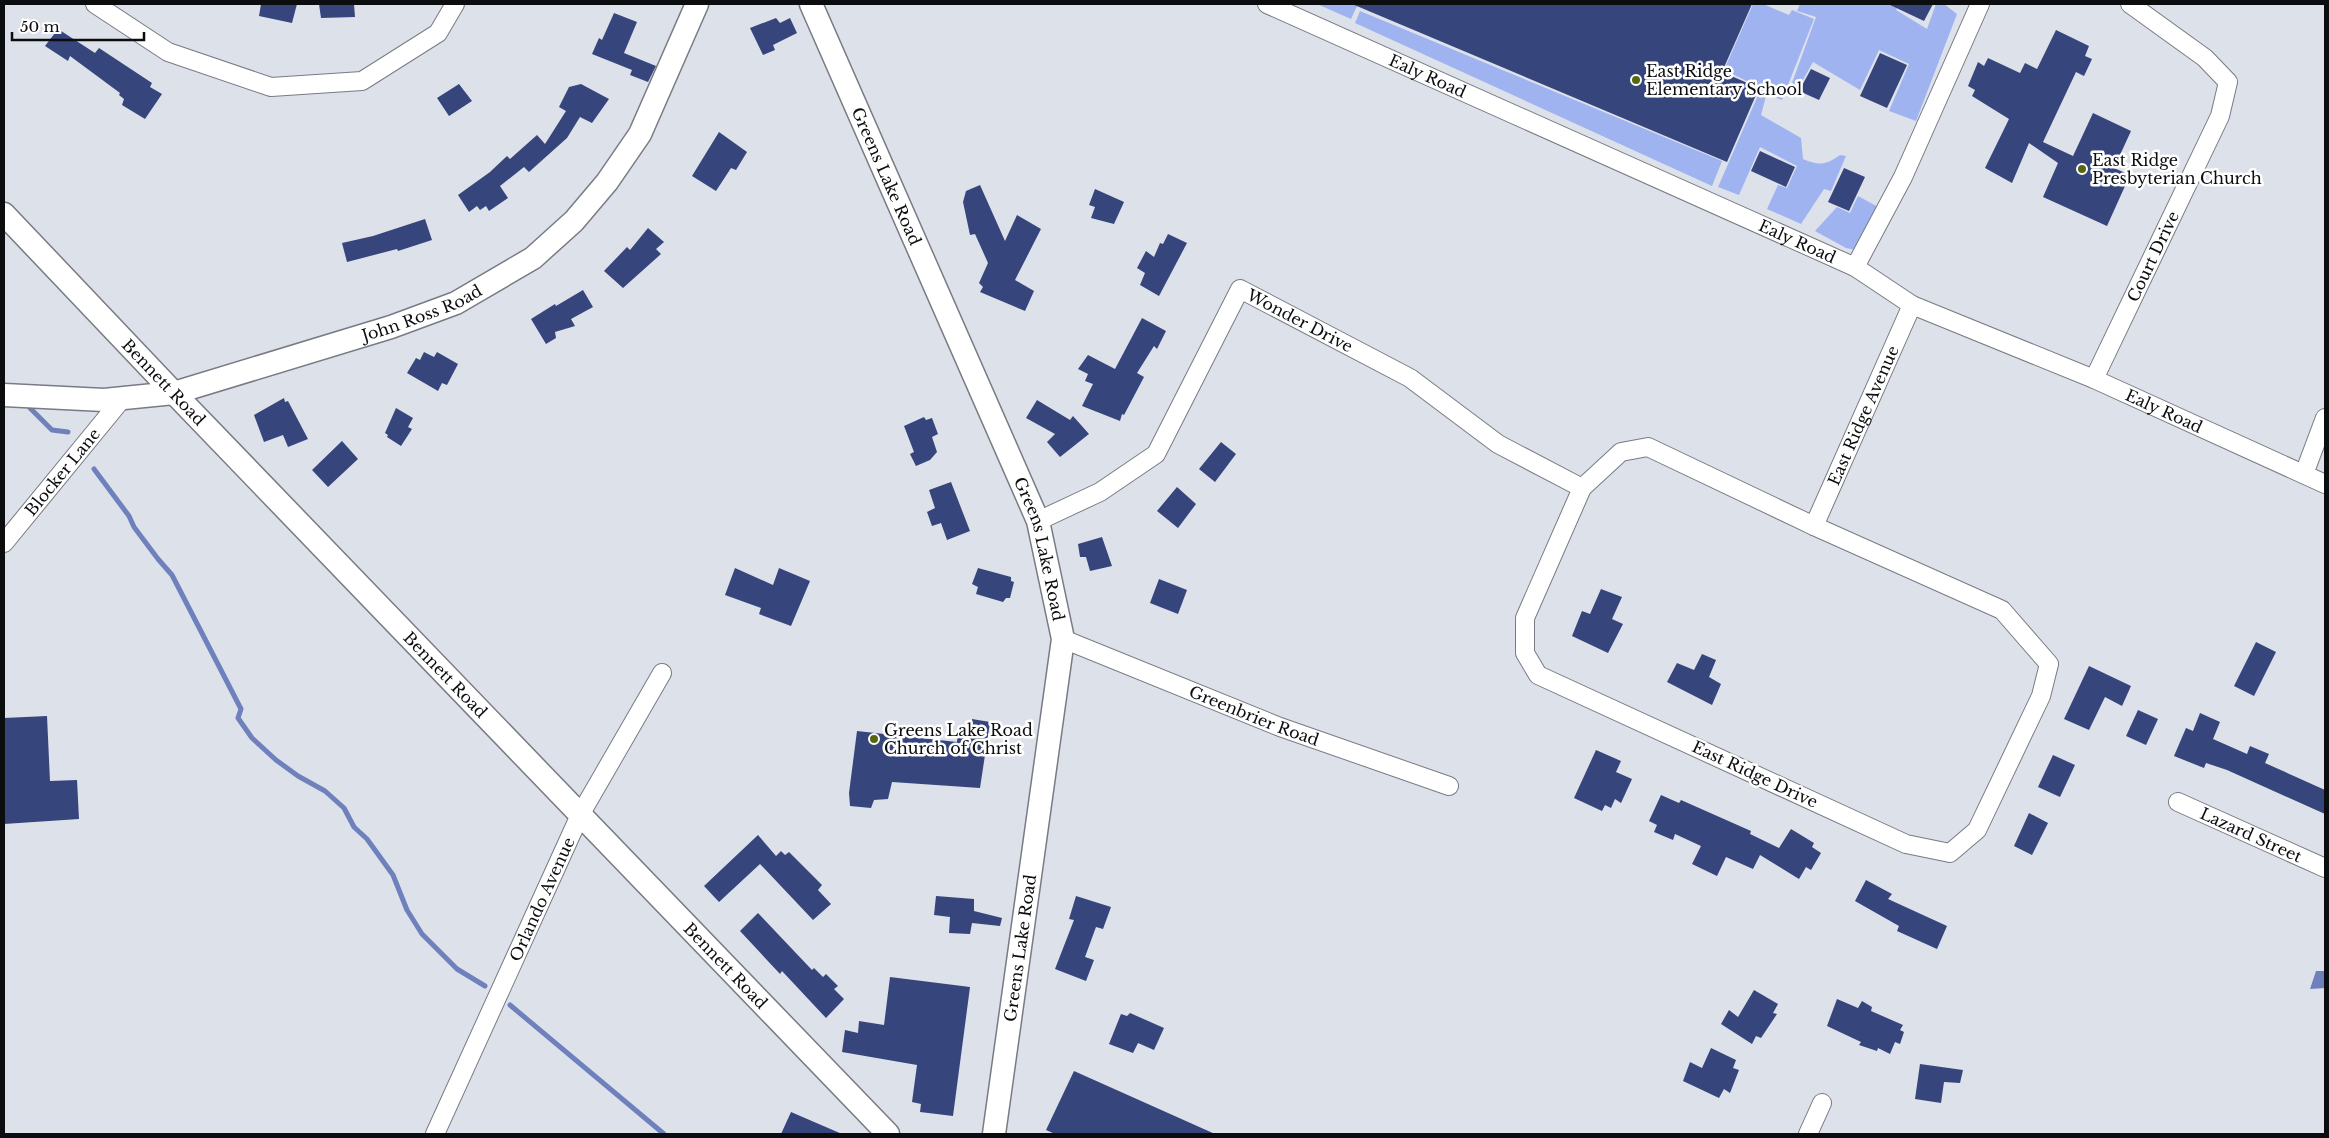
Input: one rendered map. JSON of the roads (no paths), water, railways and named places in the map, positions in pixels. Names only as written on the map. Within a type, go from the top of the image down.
[{"type":"street","points":[[95,4],[168,52],[271,87],[362,81],[438,33],[454,4]]},
{"type":"street","name":"John Ross Road","points":[[4,395],[122,399],[174,394],[391,327],[456,302],[534,258],[585,208],[607,182],[640,134],[697,4]]},
{"type":"street","name":"Greens Lake Road","points":[[811,4],[1038,521],[1063,639],[994,1134]]},
{"type":"street","name":"Ealy Road","points":[[1267,4],[1855,267],[1912,304],[2094,379],[2325,484]]},
{"type":"street","points":[[1855,267],[1903,177],[1980,4]]},
{"type":"street","name":"Court Drive","points":[[2094,379],[2220,116],[2228,82],[2205,58],[2130,4]]},
{"type":"street","name":"Bennett Road","points":[[4,214],[174,394],[888,1134]]},
{"type":"street","name":"Wonder Drive","points":[[1038,521],[1100,492],[1156,454],[1240,289],[1410,378],[1498,444],[1582,488]]},
{"type":"street","name":"East Ridge Avenue","points":[[1814,526],[1912,304]]},
{"type":"street","name":"Blocker Lane","points":[[4,543],[122,399]]},
{"type":"street","points":[[2304,474],[2325,418]]},
{"type":"street","name":"East Ridge Drive","points":[[1648,447],[1814,526],[2002,610],[2050,664],[2041,696],[1977,830],[1950,853],[1906,844],[1538,675],[1524,653],[1526,618],[1582,488],[1621,452],[1648,447]]},
{"type":"street","name":"Greenbrier Road","points":[[1063,639],[1280,727],[1449,786]]},
{"type":"street","name":"Orlando Avenue","points":[[435,1134],[580,815],[662,672]]},
{"type":"street","name":"Lazard Street","points":[[2178,802],[2325,868]]},
{"type":"street","points":[[1808,1134],[1822,1103]]},
{"type":"waterway","points":[[30,408],[52,430],[68,432]]},
{"type":"waterway","points":[[94,469],[129,516],[134,527],[172,575],[241,709],[238,718],[252,738],[276,760],[298,776],[325,791],[344,808],[354,827],[367,839],[393,875],[407,910],[422,934],[457,969],[485,986]]},
{"type":"waterway","points":[[510,1005],[664,1134]]},
{"type":"place","name":"East Ridge Elementary School","points":[[1636,80]]},
{"type":"place","name":"East Ridge Presbyterian Church","points":[[2082,169]]},
{"type":"place","name":"Greens Lake Road Church of Christ","points":[[874,739]]}]
